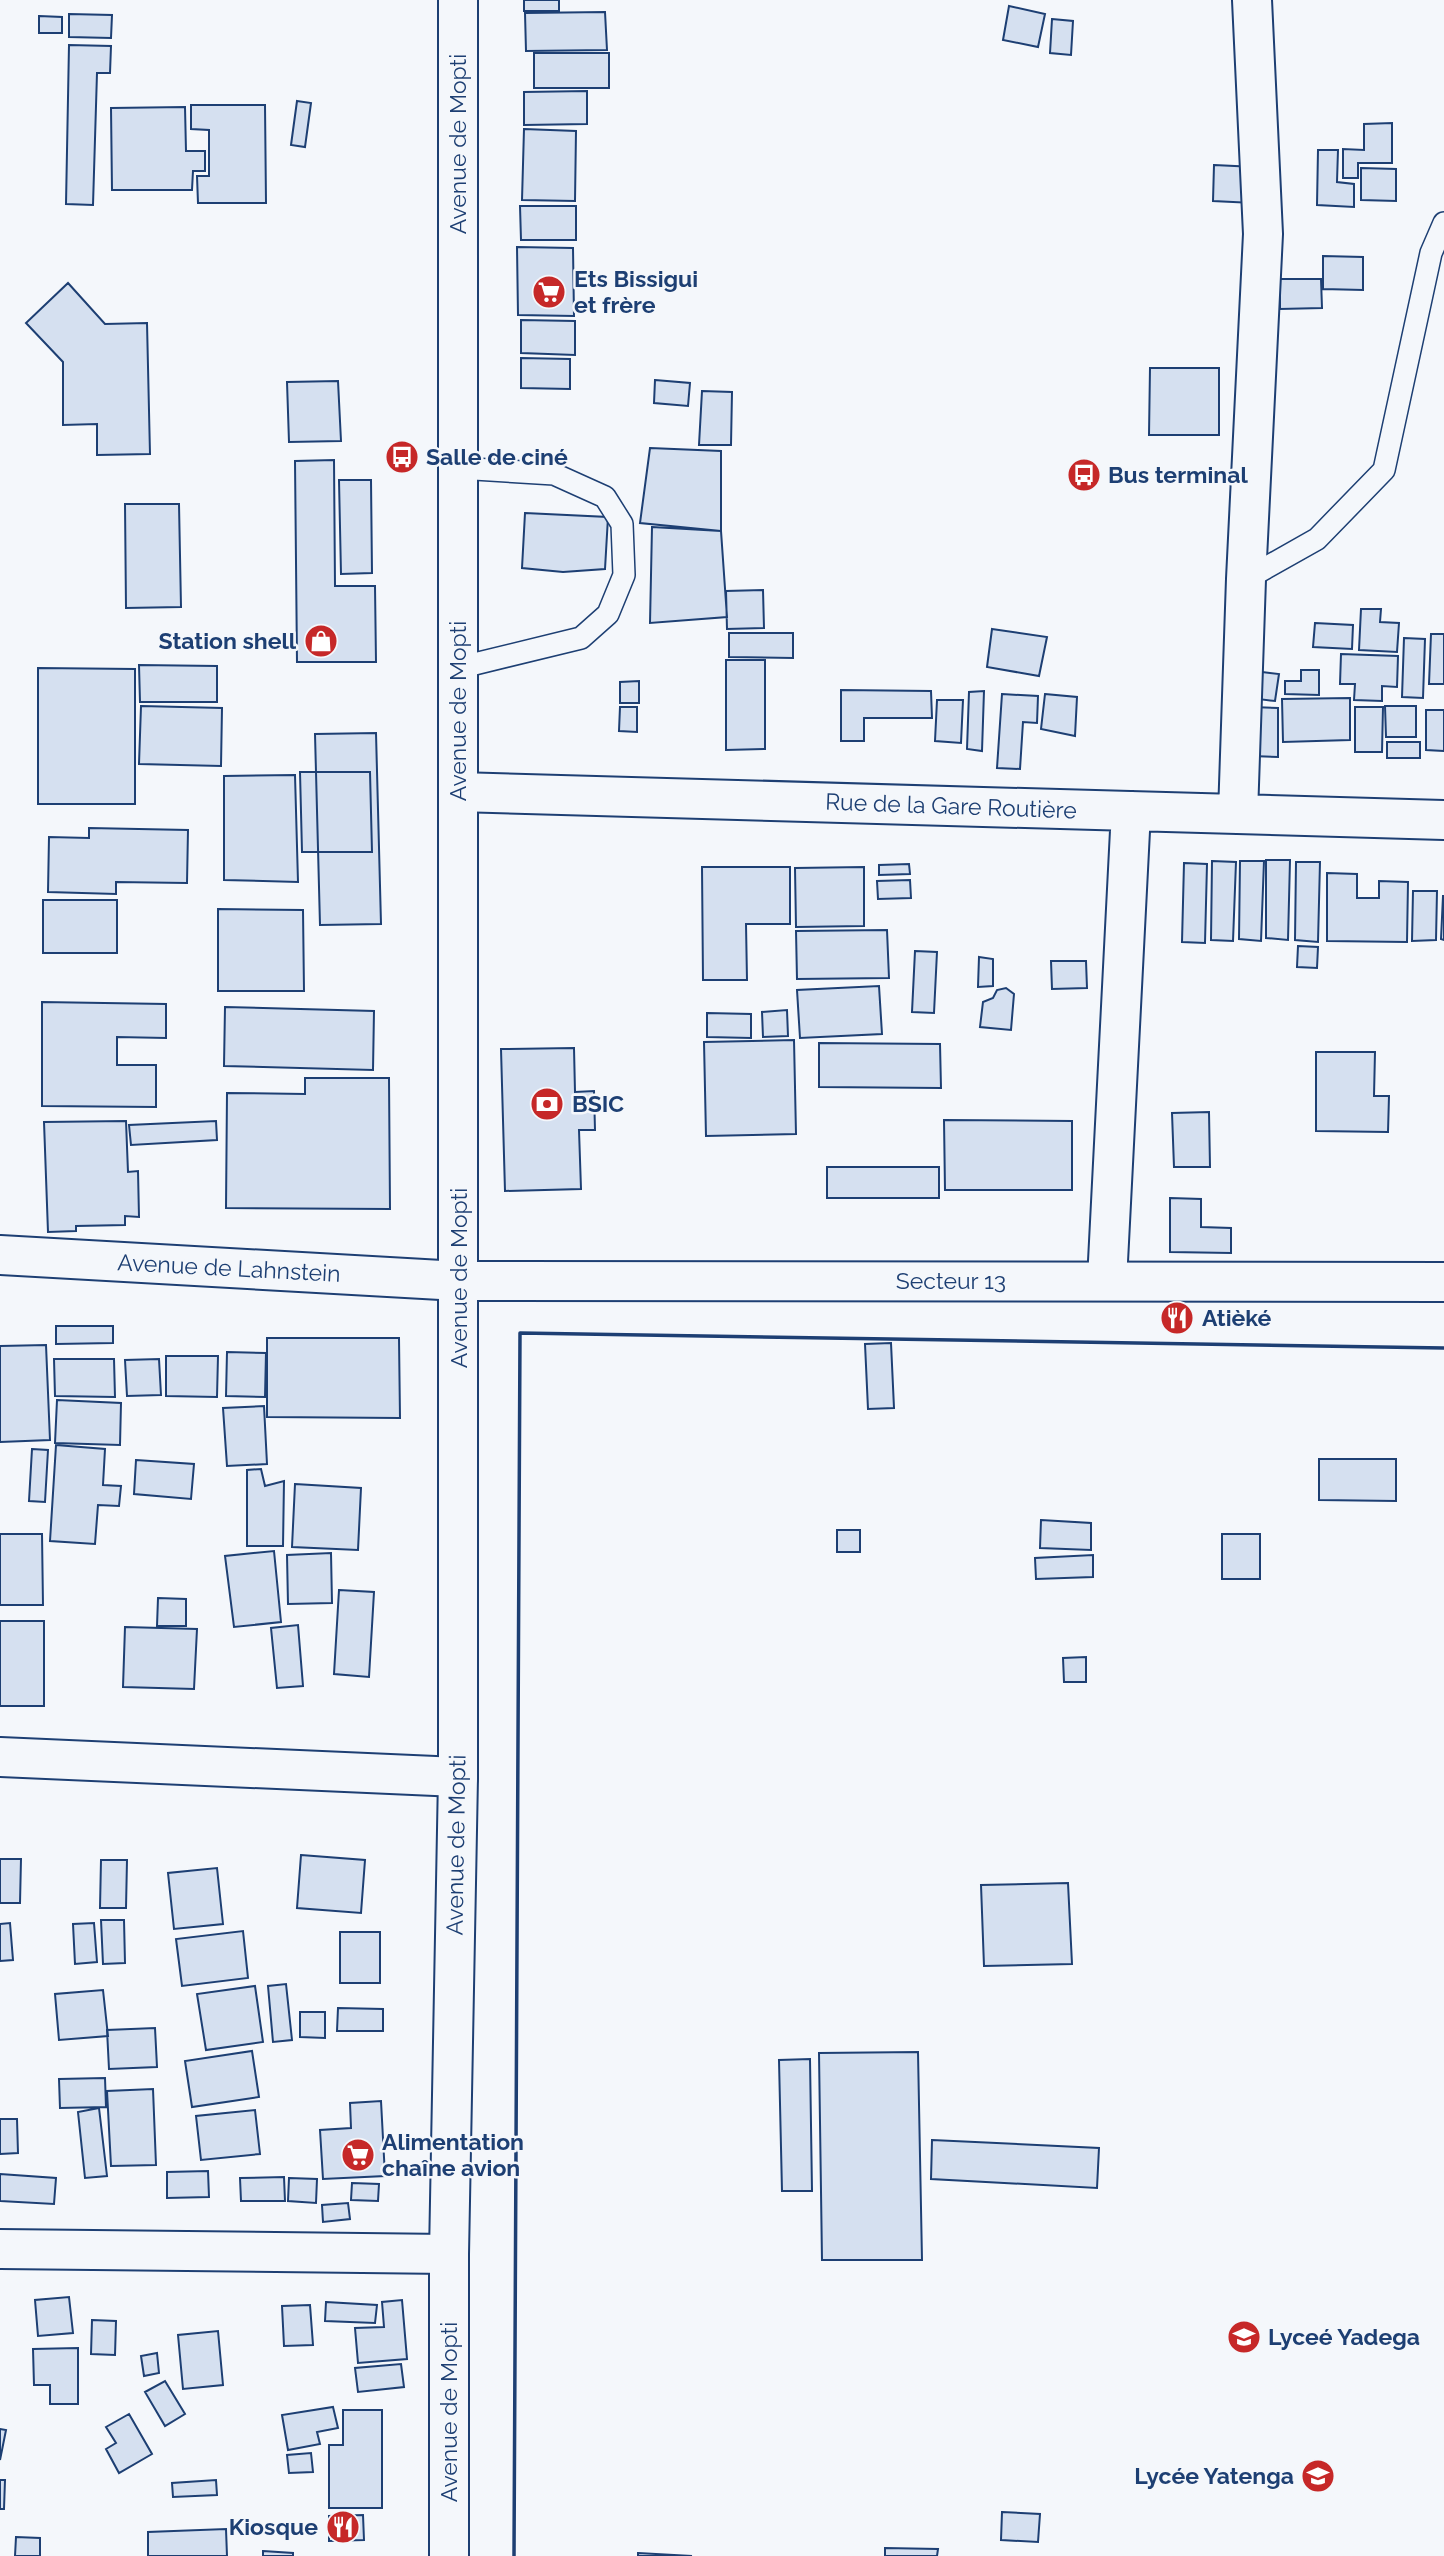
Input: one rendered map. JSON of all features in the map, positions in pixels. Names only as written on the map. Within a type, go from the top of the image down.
[{"type":"street","name":"Avenue de Mopti","points":[[449,2556],[449,2254],[458,1777],[458,0]]},
{"type":"street","points":[[1238,814],[1246,579],[1263,233],[1252,0]]},
{"type":"street","name":"Rue de la Gare Routière","points":[[458,792],[1444,820]]},
{"type":"street","points":[[1107,1281],[1131,811]]},
{"type":"street","name":"Avenue de Lahnstein","points":[[0,1255],[459,1281]]},
{"type":"street","name":"Secteur 13","points":[[459,1281],[1444,1282]]},
{"type":"street","points":[[0,1757],[458,1777]]},
{"type":"street","points":[[0,2249],[449,2254]]},
{"type":"lane","points":[[1246,579],[1317,539],[1384,470],[1431,253],[1444,223]]},
{"type":"lane","points":[[458,468],[554,474],[606,497],[622,524],[624,575],[608,614],[581,638],[458,668]]},
{"type":"building","points":[[524,0],[559,0],[559,11],[524,11]]},
{"type":"building","points":[[1009,6],[1045,14],[1038,47],[1003,40]]},
{"type":"building","points":[[605,12],[607,50],[526,51],[525,13]]},
{"type":"building","points":[[69,14],[112,15],[111,38],[69,37]]},
{"type":"building","points":[[39,16],[62,17],[62,33],[39,33]]},
{"type":"building","points":[[1052,19],[1073,21],[1071,55],[1050,53]]},
{"type":"building","points":[[69,45],[111,46],[110,73],[97,73],[93,205],[66,204]]},
{"type":"building","points":[[534,53],[609,53],[609,88],[534,88]]},
{"type":"building","points":[[587,91],[587,124],[524,125],[524,92]]},
{"type":"building","points":[[297,101],[311,103],[305,147],[291,145]]},
{"type":"building","points":[[191,105],[265,105],[266,203],[198,203],[197,176],[209,176],[209,130],[191,129]]},
{"type":"building","points":[[185,107],[186,151],[205,151],[205,171],[193,171],[192,190],[112,190],[111,108]]},
{"type":"building","points":[[1392,123],[1392,163],[1358,163],[1358,178],[1343,178],[1343,149],[1364,150],[1364,124]]},
{"type":"building","points":[[524,129],[576,131],[575,201],[522,200]]},
{"type":"building","points":[[1318,150],[1338,150],[1337,182],[1354,184],[1354,207],[1317,205]]},
{"type":"building","points":[[1214,165],[1255,167],[1253,203],[1213,201]]},
{"type":"building","points":[[1361,168],[1396,169],[1396,201],[1361,200]]},
{"type":"building","points":[[520,206],[576,206],[576,240],[521,240]]},
{"type":"building","points":[[517,247],[573,248],[574,316],[518,315]]},
{"type":"building","points":[[1323,256],[1363,257],[1363,290],[1323,289]]},
{"type":"building","points":[[1280,279],[1321,279],[1322,308],[1280,309]]},
{"type":"building","points":[[68,283],[105,324],[147,323],[150,454],[97,455],[97,424],[63,425],[63,362],[26,323]]},
{"type":"building","points":[[521,320],[575,321],[575,355],[521,353]]},
{"type":"building","points":[[521,358],[570,359],[570,389],[521,388]]},
{"type":"building","points":[[1150,368],[1219,368],[1219,435],[1149,435]]},
{"type":"building","points":[[655,380],[690,383],[688,406],[654,403]]},
{"type":"building","points":[[338,381],[341,441],[289,442],[287,382]]},
{"type":"building","points":[[702,391],[732,392],[731,445],[699,445]]},
{"type":"building","points":[[650,448],[721,451],[721,531],[640,523]]},
{"type":"building","points":[[334,460],[335,586],[375,586],[376,662],[297,662],[295,461]]},
{"type":"building","points":[[339,480],[371,480],[372,573],[341,574]]},
{"type":"building","points":[[125,504],[179,504],[181,607],[126,608]]},
{"type":"building","points":[[525,513],[608,517],[605,569],[563,572],[522,568]]},
{"type":"building","points":[[652,527],[721,531],[727,617],[650,623]]},
{"type":"building","points":[[763,590],[764,628],[727,629],[726,591]]},
{"type":"building","points":[[1361,609],[1381,609],[1380,622],[1399,623],[1397,652],[1359,650]]},
{"type":"building","points":[[1315,623],[1353,625],[1352,649],[1313,647]]},
{"type":"building","points":[[992,629],[1047,637],[1039,676],[987,667]]},
{"type":"building","points":[[729,633],[793,633],[793,658],[729,657]]},
{"type":"building","points":[[1431,634],[1444,634],[1444,684],[1429,684]]},
{"type":"building","points":[[1404,638],[1425,639],[1423,698],[1402,697]]},
{"type":"building","points":[[1341,654],[1398,656],[1397,687],[1382,686],[1382,701],[1354,700],[1355,684],[1340,684]]},
{"type":"building","points":[[726,660],[765,660],[765,749],[726,750]]},
{"type":"building","points":[[139,665],[217,666],[217,702],[140,702]]},
{"type":"building","points":[[38,668],[135,669],[135,804],[38,804]]},
{"type":"building","points":[[1301,670],[1319,670],[1319,695],[1285,694],[1285,681],[1301,681]]},
{"type":"building","points":[[1262,672],[1279,674],[1275,701],[1258,699]]},
{"type":"building","points":[[639,681],[639,703],[620,703],[620,682]]},
{"type":"building","points":[[841,690],[931,691],[932,718],[864,718],[864,741],[841,741]]},
{"type":"building","points":[[984,691],[982,751],[967,749],[969,692]]},
{"type":"building","points":[[1002,694],[1038,696],[1037,723],[1023,722],[1020,769],[997,768]]},
{"type":"building","points":[[1045,694],[1077,697],[1075,736],[1041,729]]},
{"type":"building","points":[[1350,698],[1350,740],[1283,742],[1282,699]]},
{"type":"building","points":[[937,700],[963,700],[961,743],[935,741]]},
{"type":"building","points":[[141,706],[222,708],[221,766],[139,764]]},
{"type":"building","points":[[1385,706],[1416,706],[1416,737],[1386,737]]},
{"type":"building","points":[[620,707],[637,707],[637,732],[619,731]]},
{"type":"building","points":[[1252,707],[1278,708],[1278,757],[1252,756]]},
{"type":"building","points":[[1355,707],[1383,707],[1382,752],[1355,752]]},
{"type":"building","points":[[1426,710],[1444,710],[1444,751],[1426,750]]},
{"type":"building","points":[[376,733],[381,924],[320,925],[315,734]]},
{"type":"building","points":[[1387,742],[1420,742],[1420,758],[1387,758]]},
{"type":"building","points":[[300,772],[370,772],[372,852],[302,852]]},
{"type":"building","points":[[295,775],[298,882],[224,880],[224,776]]},
{"type":"building","points":[[89,828],[188,830],[187,883],[116,882],[116,894],[48,892],[49,837],[89,838]]},
{"type":"building","points":[[1266,860],[1290,860],[1288,940],[1266,938]]},
{"type":"building","points":[[1212,861],[1236,862],[1233,941],[1211,940]]},
{"type":"building","points":[[1240,861],[1264,861],[1261,941],[1239,939]]},
{"type":"building","points":[[1296,862],[1320,862],[1318,942],[1295,940]]},
{"type":"building","points":[[1184,863],[1207,864],[1205,943],[1182,942]]},
{"type":"building","points":[[909,864],[910,874],[879,875],[879,865]]},
{"type":"building","points":[[702,867],[790,867],[790,924],[746,924],[747,980],[703,980]]},
{"type":"building","points":[[864,867],[864,926],[796,927],[795,868]]},
{"type":"building","points":[[1327,873],[1357,874],[1357,898],[1379,898],[1379,881],[1408,882],[1407,942],[1327,941]]},
{"type":"building","points":[[910,880],[911,898],[878,899],[877,881]]},
{"type":"building","points":[[1413,891],[1437,891],[1436,940],[1412,941]]},
{"type":"building","points":[[1444,896],[1444,940],[1441,939]]},
{"type":"building","points":[[43,900],[117,900],[117,953],[43,953]]},
{"type":"building","points":[[218,909],[303,910],[304,991],[218,991]]},
{"type":"building","points":[[887,930],[889,978],[797,979],[796,931]]},
{"type":"building","points":[[1298,946],[1318,947],[1317,968],[1297,967]]},
{"type":"building","points":[[915,951],[937,952],[934,1013],[912,1012]]},
{"type":"building","points":[[979,957],[993,959],[993,986],[978,987]]},
{"type":"building","points":[[1051,961],[1086,961],[1087,988],[1052,989]]},
{"type":"building","points":[[879,986],[882,1034],[800,1038],[797,990]]},
{"type":"building","points":[[1006,988],[1014,994],[1011,1030],[980,1027],[983,1002],[993,998],[997,990]]},
{"type":"building","points":[[42,1002],[166,1004],[166,1038],[117,1037],[117,1065],[156,1065],[156,1107],[42,1106]]},
{"type":"building","points":[[225,1007],[374,1011],[373,1070],[224,1066]]},
{"type":"building","points":[[787,1010],[788,1036],[763,1037],[762,1012]]},
{"type":"building","points":[[707,1013],[751,1014],[751,1038],[707,1037]]},
{"type":"building","points":[[794,1040],[796,1134],[706,1136],[704,1042]]},
{"type":"building","points":[[819,1043],[940,1044],[941,1088],[819,1087]]},
{"type":"building","points":[[574,1048],[575,1092],[594,1091],[595,1130],[579,1130],[581,1189],[505,1191],[501,1049]]},
{"type":"building","points":[[1316,1052],[1375,1052],[1374,1096],[1389,1096],[1388,1132],[1316,1131]]},
{"type":"building","points":[[305,1078],[389,1078],[390,1209],[226,1208],[227,1093],[305,1094]]},
{"type":"building","points":[[1209,1112],[1210,1167],[1174,1167],[1172,1113]]},
{"type":"building","points":[[944,1120],[1072,1121],[1072,1190],[945,1190]]},
{"type":"building","points":[[126,1121],[128,1172],[138,1171],[139,1217],[125,1216],[125,1225],[76,1226],[76,1231],[48,1232],[44,1122]]},
{"type":"building","points":[[216,1121],[217,1140],[131,1145],[129,1125]]},
{"type":"building","points":[[827,1167],[939,1167],[939,1198],[827,1198]]},
{"type":"building","points":[[1170,1198],[1201,1199],[1201,1227],[1231,1228],[1231,1253],[1170,1252]]},
{"type":"building","points":[[56,1326],[113,1326],[113,1343],[56,1344]]},
{"type":"building","points":[[267,1338],[399,1338],[400,1418],[267,1417]]},
{"type":"building","points":[[891,1343],[894,1408],[868,1409],[865,1344]]},
{"type":"building","points":[[46,1345],[50,1440],[0,1442],[0,1346]]},
{"type":"building","points":[[227,1352],[266,1353],[265,1397],[226,1396]]},
{"type":"building","points":[[166,1356],[218,1356],[217,1397],[166,1396]]},
{"type":"building","points":[[54,1359],[114,1359],[115,1397],[55,1396]]},
{"type":"building","points":[[159,1359],[161,1395],[127,1396],[125,1360]]},
{"type":"building","points":[[57,1400],[121,1403],[120,1445],[55,1443]]},
{"type":"building","points":[[264,1406],[267,1464],[227,1466],[223,1408]]},
{"type":"building","points":[[56,1445],[105,1449],[103,1485],[121,1486],[119,1506],[98,1505],[95,1544],[50,1541]]},
{"type":"building","points":[[32,1449],[48,1450],[45,1502],[29,1501]]},
{"type":"building","points":[[1319,1459],[1396,1459],[1396,1501],[1319,1500]]},
{"type":"building","points":[[136,1460],[194,1464],[191,1499],[134,1494]]},
{"type":"building","points":[[261,1469],[265,1486],[284,1481],[283,1546],[247,1546],[247,1470]]},
{"type":"building","points":[[295,1484],[361,1488],[358,1550],[292,1547]]},
{"type":"building","points":[[1041,1520],[1091,1523],[1091,1550],[1040,1548]]},
{"type":"building","points":[[837,1530],[860,1530],[860,1552],[837,1552]]},
{"type":"building","points":[[0,1534],[42,1534],[43,1605],[0,1605]]},
{"type":"building","points":[[1222,1534],[1260,1534],[1260,1579],[1222,1579]]},
{"type":"building","points":[[274,1551],[281,1622],[234,1627],[225,1556]]},
{"type":"building","points":[[331,1553],[332,1603],[288,1604],[287,1555]]},
{"type":"building","points":[[1093,1555],[1093,1577],[1036,1579],[1035,1558]]},
{"type":"building","points":[[339,1590],[374,1592],[369,1677],[334,1674]]},
{"type":"building","points":[[158,1598],[186,1599],[186,1626],[157,1626]]},
{"type":"building","points":[[0,1621],[44,1621],[44,1706],[0,1706]]},
{"type":"building","points":[[298,1625],[303,1686],[277,1688],[271,1628]]},
{"type":"building","points":[[125,1627],[197,1629],[194,1689],[123,1687]]},
{"type":"building","points":[[1086,1657],[1086,1682],[1064,1682],[1063,1658]]},
{"type":"building","points":[[301,1855],[365,1860],[361,1913],[297,1908]]},
{"type":"building","points":[[0,1859],[21,1859],[20,1903],[0,1903]]},
{"type":"building","points":[[101,1860],[127,1860],[126,1908],[100,1908]]},
{"type":"building","points":[[217,1868],[223,1924],[174,1929],[168,1873]]},
{"type":"building","points":[[1068,1883],[1072,1964],[984,1966],[981,1885]]},
{"type":"building","points":[[101,1920],[124,1920],[125,1963],[103,1964]]},
{"type":"building","points":[[10,1923],[13,1960],[0,1961],[0,1924]]},
{"type":"building","points":[[94,1923],[97,1962],[75,1964],[73,1924]]},
{"type":"building","points":[[243,1931],[248,1978],[182,1986],[176,1939]]},
{"type":"building","points":[[340,1932],[380,1932],[380,1983],[340,1983]]},
{"type":"building","points":[[286,1984],[292,2040],[273,2042],[268,1986]]},
{"type":"building","points":[[255,1986],[263,2042],[206,2050],[197,1994]]},
{"type":"building","points":[[103,1990],[108,2036],[59,2040],[55,1994]]},
{"type":"building","points":[[338,2008],[383,2009],[383,2031],[337,2031]]},
{"type":"building","points":[[300,2012],[325,2012],[325,2038],[300,2037]]},
{"type":"building","points":[[155,2028],[157,2067],[109,2069],[107,2030]]},
{"type":"building","points":[[252,2051],[259,2097],[192,2107],[185,2061]]},
{"type":"building","points":[[918,2052],[922,2260],[822,2260],[819,2053]]},
{"type":"building","points":[[810,2059],[812,2191],[782,2191],[779,2060]]},
{"type":"building","points":[[105,2078],[106,2107],[60,2108],[59,2079]]},
{"type":"building","points":[[153,2089],[156,2165],[111,2166],[107,2091]]},
{"type":"building","points":[[381,2101],[385,2176],[323,2179],[320,2130],[351,2128],[350,2103]]},
{"type":"building","points":[[99,2108],[107,2176],[85,2178],[78,2112]]},
{"type":"building","points":[[255,2110],[260,2154],[201,2160],[196,2116]]},
{"type":"building","points":[[0,2119],[17,2119],[18,2153],[0,2154]]},
{"type":"building","points":[[932,2140],[1099,2148],[1097,2188],[931,2179]]},
{"type":"building","points":[[208,2171],[209,2197],[167,2198],[167,2172]]},
{"type":"building","points":[[0,2174],[56,2178],[54,2204],[0,2201]]},
{"type":"building","points":[[284,2177],[285,2201],[241,2201],[240,2178]]},
{"type":"building","points":[[289,2178],[317,2179],[316,2203],[288,2201]]},
{"type":"building","points":[[352,2183],[379,2184],[378,2201],[351,2200]]},
{"type":"building","points":[[348,2203],[350,2219],[323,2222],[322,2205]]},
{"type":"building","points":[[69,2297],[73,2333],[38,2336],[35,2300]]},
{"type":"building","points":[[402,2300],[407,2359],[358,2363],[355,2328],[384,2327],[382,2302]]},
{"type":"building","points":[[326,2302],[377,2305],[375,2323],[325,2321]]},
{"type":"building","points":[[310,2305],[313,2345],[284,2346],[282,2306]]},
{"type":"building","points":[[92,2320],[116,2321],[115,2355],[91,2354]]},
{"type":"building","points":[[218,2331],[223,2385],[183,2389],[178,2335]]},
{"type":"building","points":[[78,2348],[78,2404],[50,2404],[50,2385],[34,2385],[33,2349]]},
{"type":"building","points":[[157,2353],[159,2373],[144,2376],[141,2356]]},
{"type":"building","points":[[401,2364],[404,2387],[358,2392],[355,2368]]},
{"type":"building","points":[[165,2381],[185,2414],[165,2426],[145,2392]]},
{"type":"building","points":[[333,2407],[338,2428],[317,2432],[320,2444],[288,2450],[282,2415]]},
{"type":"building","points":[[343,2410],[382,2410],[382,2508],[329,2508],[329,2445],[343,2445]]},
{"type":"building","points":[[129,2414],[152,2454],[119,2473],[106,2449],[116,2443],[106,2427]]},
{"type":"building","points":[[0,2429],[6,2430],[0,2460]]},
{"type":"building","points":[[311,2453],[313,2472],[289,2473],[287,2455]]},
{"type":"building","points":[[0,2480],[5,2480],[4,2509],[0,2509]]},
{"type":"building","points":[[216,2480],[217,2495],[173,2497],[172,2483]]},
{"type":"building","points":[[1002,2512],[1040,2514],[1038,2542],[1001,2540]]},
{"type":"building","points":[[363,2515],[364,2540],[329,2541],[329,2516]]},
{"type":"building","points":[[226,2529],[227,2556],[148,2556],[148,2532]]},
{"type":"building","points":[[16,2537],[40,2538],[40,2556],[15,2556]]},
{"type":"building","points":[[885,2548],[938,2549],[937,2556],[885,2556]]},
{"type":"building","points":[[263,2551],[293,2553],[293,2556],[263,2556]]},
{"type":"building","points":[[638,2553],[692,2556],[638,2556]]},
{"type":"wall","points":[[514,2556],[520,1333],[1444,1348]]},
{"type":"place","name":"Ets Bissigui et frère","points":[[549,292]]},
{"type":"place","name":"Salle de ciné","points":[[402,457]]},
{"type":"place","name":"Bus terminal","points":[[1084,475]]},
{"type":"place","name":"Station shell","points":[[321,641]]},
{"type":"place","name":"BSIC","points":[[547,1104]]},
{"type":"place","name":"Atièké","points":[[1177,1318]]},
{"type":"place","name":"Alimentation chaîne avion","points":[[358,2155]]},
{"type":"place","name":"Lyceé Yadega","points":[[1244,2337]]},
{"type":"place","name":"Lycée Yatenga","points":[[1318,2476]]},
{"type":"place","name":"Kiosque","points":[[343,2527]]}]
